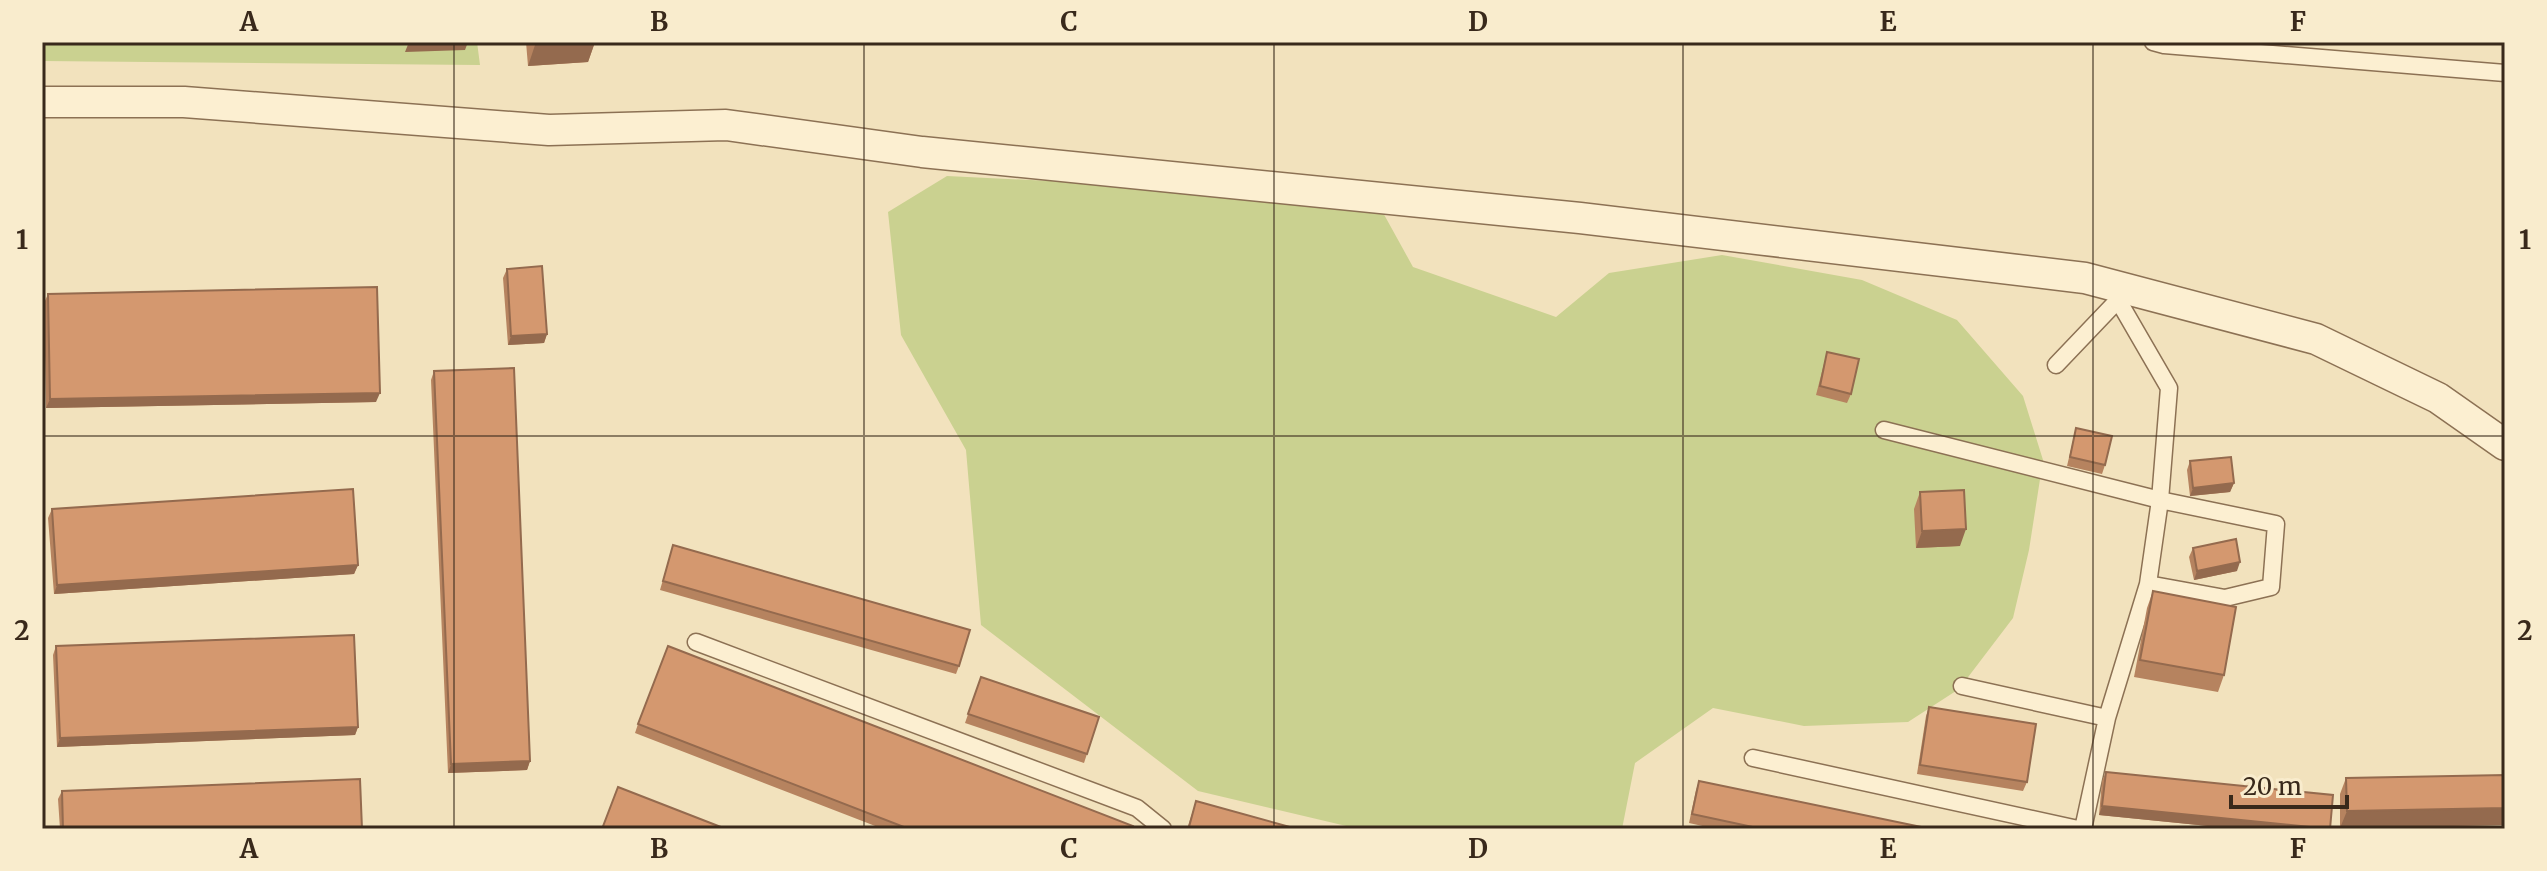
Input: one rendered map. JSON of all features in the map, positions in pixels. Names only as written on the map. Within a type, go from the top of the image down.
[{"type":"street","points":[[42,102],[184,102],[549,130],[726,125],[922,152],[1580,218],[2085,278],[2316,339],[2438,398],[2505,445]]},
{"type":"lane","points":[[2153,42],[2505,73]]},
{"type":"lane","points":[[1753,758],[2081,829],[2107,718],[2148,584],[2160,500],[2169,388],[2118,300],[2056,365]]},
{"type":"lane","points":[[1884,430],[2160,500],[2276,524],[2271,587],[2225,598],[2148,584]]},
{"type":"lane","points":[[696,642],[1137,808],[1163,829]]},
{"type":"lane","points":[[1962,686],[2107,718]]},
{"type":"green space","points":[[42,42],[477,42],[480,65],[42,61]]},
{"type":"green space","points":[[947,176],[1050,181],[1304,178],[1376,200],[1413,267],[1556,317],[1609,273],[1722,255],[1862,280],[1957,320],[2023,396],[2043,460],[2029,550],[2013,618],[1959,689],[1908,722],[1804,726],[1713,708],[1635,763],[1622,829],[1359,829],[1198,791],[981,625],[966,450],[901,335],[888,212]]},
{"type":"building","points":[[542,266],[547,334],[511,336],[507,269]]},
{"type":"building","points":[[377,287],[380,393],[50,399],[48,294]]},
{"type":"building","points":[[1827,352],[1859,359],[1851,394],[1820,386]]},
{"type":"building","points":[[514,368],[530,761],[451,764],[434,371]]},
{"type":"building","points":[[2076,428],[2112,436],[2105,465],[2070,457]]},
{"type":"building","points":[[2231,457],[2234,483],[2193,488],[2190,461]]},
{"type":"building","points":[[353,489],[358,565],[57,585],[52,509]]},
{"type":"building","points":[[1964,490],[1966,529],[1922,531],[1920,492]]},
{"type":"building","points":[[2236,539],[2240,562],[2197,571],[2193,548]]},
{"type":"building","points":[[673,545],[970,630],[959,666],[663,581]]},
{"type":"building","points":[[2153,591],[2236,607],[2224,675],[2140,660]]},
{"type":"building","points":[[354,635],[358,727],[60,738],[56,646]]},
{"type":"building","points":[[668,646],[1133,826],[1132,829],[909,829],[638,724]]},
{"type":"building","points":[[981,677],[1099,717],[1087,754],[968,714]]},
{"type":"building","points":[[1929,707],[2036,724],[2027,782],[1920,765]]},
{"type":"building","points":[[2106,772],[2333,795],[2330,829],[2102,806]]},
{"type":"building","points":[[2505,775],[2505,808],[2347,811],[2346,778]]},
{"type":"building","points":[[360,779],[362,829],[63,829],[62,791]]},
{"type":"building","points":[[1699,781],[1931,829],[1762,829],[1692,814]]},
{"type":"building","points":[[618,787],[726,829],[602,829]]},
{"type":"building","points":[[1196,801],[1297,829],[1189,827]]}]
